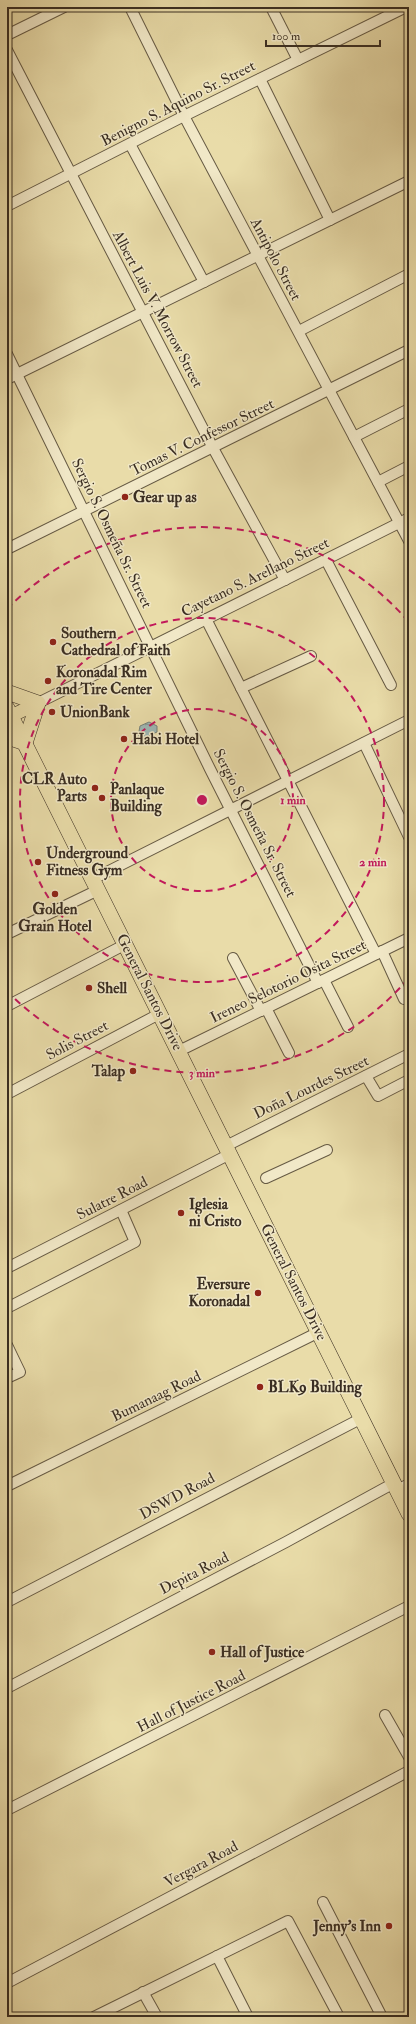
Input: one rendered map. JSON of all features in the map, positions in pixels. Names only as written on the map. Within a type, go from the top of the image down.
[{"type":"highway","points":[[7,692],[38,703],[25,743],[7,737]]},
{"type":"highway","name":"General Santos Drive","points":[[8,714],[25,743],[161,1013],[362,1418],[400,1486],[409,1514]]},
{"type":"main road","name":"Cayetano S. Arellano Street","points":[[8,714],[38,703]]},
{"type":"street","points":[[7,35],[64,7]]},
{"type":"street","name":"Antipolo Street","points":[[130,7],[184,116],[258,257],[299,330],[329,391],[378,482],[404,521],[409,541]]},
{"type":"street","points":[[271,7],[298,60]]},
{"type":"street","name":"Benigno S. Aquino Sr. Street","points":[[7,206],[184,116],[406,7]]},
{"type":"street","name":"Albert Luis V. Morrow Street","points":[[7,50],[213,448],[285,580]]},
{"type":"street","points":[[260,79],[330,220]]},
{"type":"street","points":[[130,144],[204,282]]},
{"type":"street","points":[[7,379],[142,311],[258,257],[409,181]]},
{"type":"street","points":[[299,330],[409,274]]},
{"type":"street","name":"Tomas V. Confessor Street","points":[[7,549],[329,391],[409,350]]},
{"type":"street","name":"Sergio S. Osmeña Sr. Street","points":[[7,354],[231,810],[321,981],[348,1027]]},
{"type":"street","points":[[354,437],[409,410]]},
{"type":"street","points":[[378,482],[409,466]]},
{"type":"street","name":"Cayetano S. Arellano Street","points":[[38,703],[404,521]]},
{"type":"street","points":[[326,560],[391,685]]},
{"type":"street","points":[[206,619],[288,781],[404,999]]},
{"type":"street","points":[[241,688],[311,656]]},
{"type":"street","points":[[7,934],[77,900],[96,884],[231,810],[409,720]]},
{"type":"street","points":[[364,743],[409,837]]},
{"type":"street","name":"Ireneo Selotorio Osita Street","points":[[179,1051],[409,938]]},
{"type":"street","points":[[7,1006],[126,944]]},
{"type":"street","points":[[233,958],[289,1053]]},
{"type":"street","name":"Solis Street","points":[[7,1094],[161,1013]]},
{"type":"street","name":"Doña Lourdes Street","points":[[228,1150],[409,1054]]},
{"type":"street","points":[[366,1076],[378,1096],[409,1080]]},
{"type":"street","name":"Sulatre Road","points":[[7,1268],[122,1210],[228,1150]]},
{"type":"street","points":[[266,1178],[327,1150]]},
{"type":"street","points":[[7,1308],[135,1242],[122,1210]]},
{"type":"street","name":"Bumanaag Road","points":[[7,1486],[319,1332]]},
{"type":"street","points":[[7,1345],[20,1372],[7,1378]]},
{"type":"street","name":"DSWD Road","points":[[7,1602],[362,1418]]},
{"type":"street","name":"Depita Road","points":[[7,1688],[286,1542],[400,1486]]},
{"type":"street","name":"Hall of Justice Road","points":[[7,1810],[409,1606]]},
{"type":"street","points":[[386,1714],[409,1757]]},
{"type":"street","name":"Vergara Road","points":[[7,1983],[409,1771]]},
{"type":"street","points":[[323,1902],[382,2017]]},
{"type":"street","points":[[94,2017],[288,1921],[339,2017]]},
{"type":"street","points":[[217,1956],[248,2017]]},
{"type":"street","points":[[143,1992],[157,2017]]},
{"type":"water","points":[[149,722],[157,726],[157,732],[150,735],[146,741],[142,742],[138,737],[140,726]]},
{"type":"place","name":"Gear up as","points":[[125,497]]},
{"type":"place","name":"Southern Cathedral of Faith","points":[[53,642]]},
{"type":"place","name":"Koronadal Rim and Tire Center","points":[[48,681]]},
{"type":"place","name":"UnionBank","points":[[52,712]]},
{"type":"place","name":"Habi Hotel","points":[[124,739]]},
{"type":"place","name":"CLR Auto Parts","points":[[95,788]]},
{"type":"place","name":"Panlaque Building","points":[[102,798]]},
{"type":"place","name":"Underground Fitness Gym","points":[[38,862]]},
{"type":"place","name":"Golden Grain Hotel","points":[[55,894]]},
{"type":"place","name":"Shell","points":[[89,988]]},
{"type":"place","name":"Talap","points":[[133,1071]]},
{"type":"place","name":"Iglesia ni Cristo","points":[[181,1213]]},
{"type":"place","name":"Eversure Koronadal","points":[[258,1293]]},
{"type":"place","name":"BLK9 Building","points":[[260,1387]]},
{"type":"place","name":"Hall of Justice","points":[[212,1652]]},
{"type":"place","name":"Jenny's Inn","points":[[389,1926]]}]
